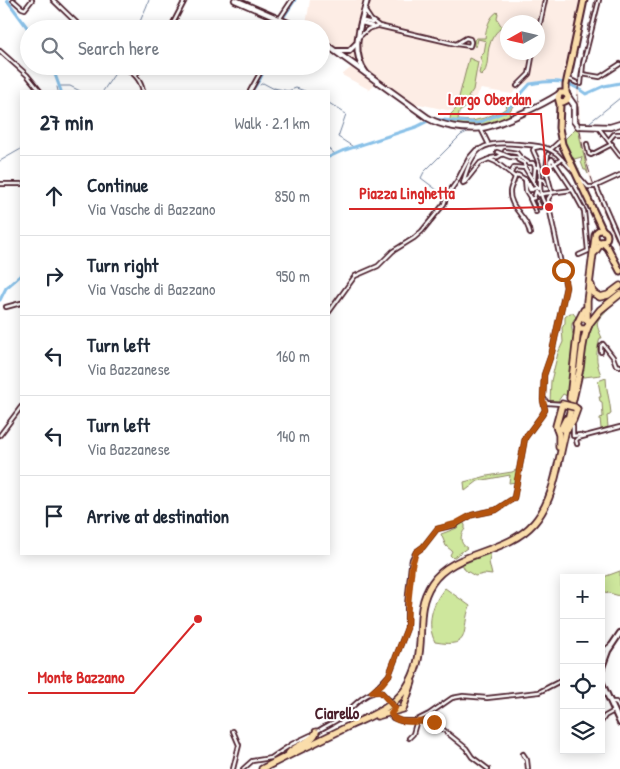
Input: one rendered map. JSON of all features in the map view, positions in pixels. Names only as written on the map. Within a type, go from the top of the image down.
[{"type":"highway","points":[[559,447],[556,422],[569,405],[588,322],[587,301],[595,238]]},
{"type":"highway","points":[[593,261],[595,253],[602,242]]},
{"type":"highway","points":[[595,253],[592,290],[595,295],[610,298],[620,292]]},
{"type":"highway","points":[[578,327],[583,330],[620,286]]},
{"type":"highway","points":[[569,405],[577,322],[587,301]]},
{"type":"highway","points":[[580,318],[588,322]]},
{"type":"highway","points":[[569,405],[582,336]]},
{"type":"highway","points":[[557,429],[561,429],[577,410],[569,405]]},
{"type":"highway","points":[[365,719],[404,708],[419,650],[421,608],[424,596],[430,586],[443,571],[452,565],[514,540],[535,522],[543,511],[551,492],[564,434],[570,418]]},
{"type":"highway","points":[[258,769],[378,709],[397,694],[409,678],[414,664],[418,607],[422,594],[428,584],[442,569],[451,563],[513,538],[525,528],[540,510],[546,498],[559,447],[570,418]]},
{"type":"highway","points":[[265,768],[385,708],[409,684],[416,667]]},
{"type":"highway","points":[[289,753],[295,747],[313,738],[316,732]]},
{"type":"main road","points":[[235,0],[281,19]]},
{"type":"main road","points":[[584,0],[566,82],[565,99],[560,113],[559,127],[567,162],[583,185],[596,224],[607,237],[613,256]]},
{"type":"main road","points":[[330,47],[430,120],[451,126],[481,128],[498,122],[560,93],[566,82]]},
{"type":"main road","points":[[560,93],[563,92],[565,99],[574,106],[574,123],[579,126],[613,127],[620,124]]},
{"type":"main road","points":[[548,100],[565,99]]},
{"type":"main road","points":[[600,231],[595,238],[607,246],[620,271]]},
{"type":"main road","points":[[602,242],[607,237]]},
{"type":"street","points":[[14,0],[25,9],[32,0]]},
{"type":"street","points":[[53,0],[74,20]]},
{"type":"street","points":[[175,20],[185,0]]},
{"type":"street","points":[[281,19],[292,0]]},
{"type":"street","points":[[367,0],[355,50],[360,63],[368,74]]},
{"type":"street","points":[[541,15],[544,0]]},
{"type":"street","points":[[581,84],[599,0]]},
{"type":"street","points":[[365,9],[368,16],[377,26]]},
{"type":"street","points":[[362,22],[456,44],[468,46],[471,42],[467,38],[456,44]]},
{"type":"street","points":[[358,40],[365,30],[377,26]]},
{"type":"street","points":[[336,51],[355,50]]},
{"type":"street","points":[[350,61],[350,53],[355,50]]},
{"type":"street","points":[[0,52],[20,69]]},
{"type":"street","points":[[517,86],[529,74],[532,60]]},
{"type":"street","points":[[582,74],[599,77],[620,64]]},
{"type":"street","points":[[27,75],[39,90]]},
{"type":"street","points":[[134,75],[140,82],[143,90]]},
{"type":"street","points":[[251,90],[259,75]]},
{"type":"street","points":[[566,82],[577,83]]},
{"type":"street","points":[[598,127],[620,156]]},
{"type":"street","points":[[481,128],[488,143]]},
{"type":"street","points":[[608,140],[614,134],[620,134]]},
{"type":"street","points":[[552,165],[550,162],[550,150],[561,140]]},
{"type":"street","points":[[330,311],[356,276],[378,266],[393,251],[422,231],[444,204],[447,194],[456,184],[470,156],[476,150],[488,143],[501,142],[540,146],[550,150],[567,162]]},
{"type":"street","points":[[587,144],[589,154],[591,155],[612,144]]},
{"type":"street","points":[[536,212],[536,188],[540,168],[533,149],[540,146]]},
{"type":"street","points":[[480,149],[470,162],[463,183],[482,162],[499,157],[504,152]]},
{"type":"street","points":[[497,152],[504,152],[529,163],[534,163],[536,188],[549,207]]},
{"type":"street","points":[[550,156],[583,210],[588,252],[579,255]]},
{"type":"street","points":[[243,769],[251,761],[271,758],[340,718],[357,702],[372,693],[389,675],[407,628],[414,556],[437,529],[455,524],[472,515],[496,510],[514,498],[525,438],[545,410],[544,375],[552,352],[566,286],[548,200],[552,193],[546,172],[550,156]]},
{"type":"street","points":[[520,158],[518,160],[524,163],[525,168],[534,181]]},
{"type":"street","points":[[490,159],[514,177]]},
{"type":"street","points":[[546,172],[552,165],[562,159]]},
{"type":"street","points":[[511,174],[514,167],[525,168]]},
{"type":"street","points":[[535,167],[546,172]]},
{"type":"street","points":[[540,195],[572,190],[583,185],[594,186],[620,174]]},
{"type":"street","points":[[514,177],[518,175],[525,179],[529,190],[536,188]]},
{"type":"street","points":[[525,179],[530,176]]},
{"type":"street","points":[[514,177],[510,191],[511,200],[528,224],[530,234]]},
{"type":"street","points":[[525,179],[526,190],[540,207]]},
{"type":"street","points":[[539,179],[544,180],[546,184]]},
{"type":"street","points":[[534,181],[529,183],[536,188]]},
{"type":"street","points":[[0,184],[20,184]]},
{"type":"street","points":[[594,186],[620,241]]},
{"type":"street","points":[[6,307],[20,302]]},
{"type":"street","points":[[601,352],[600,346],[602,344],[613,357],[616,365],[620,366]]},
{"type":"street","points":[[544,399],[547,403],[569,405]]},
{"type":"street","points":[[0,435],[20,408]]},
{"type":"street","points":[[572,426],[573,436],[583,436]]},
{"type":"street","points":[[578,444],[576,439],[583,436],[620,427]]},
{"type":"street","points":[[605,650],[620,633]]},
{"type":"street","points":[[603,664],[611,645]]},
{"type":"street","points":[[409,738],[413,734],[416,721],[452,698],[463,696],[487,698],[539,692],[560,682]]},
{"type":"street","points":[[605,690],[620,722]]},
{"type":"street","points":[[372,693],[381,692],[388,699],[393,711],[402,722],[432,722],[438,725],[466,748],[472,757],[488,769]]},
{"type":"street","points":[[610,702],[616,702],[620,710]]},
{"type":"street","points":[[605,716],[614,711]]},
{"type":"street","points":[[233,731],[239,745],[233,769]]},
{"type":"street","points":[[523,754],[528,760],[528,769]]},
{"type":"shaded area","points":[[310,0],[581,1],[564,80],[531,82],[522,85],[512,94],[481,89],[473,101],[468,97],[456,112],[419,104],[414,105],[378,79],[370,90],[342,75],[353,66],[330,49],[330,20],[307,20]]},
{"type":"shaded area","points":[[577,91],[579,91],[580,125],[588,166],[600,201],[620,245],[620,251],[598,202],[586,167],[578,124]]},
{"type":"green space","points":[[498,13],[497,19],[500,29],[491,41],[486,69],[481,76],[479,73],[482,62],[480,57],[484,53],[486,41],[478,39],[476,47],[474,46],[474,40],[477,38],[485,38],[487,27],[494,14]]},
{"type":"green space","points":[[469,58],[478,62],[473,90],[468,97],[472,100],[459,112],[458,120],[472,121],[484,118],[502,111],[506,108],[508,101],[513,102],[509,112],[510,116],[493,124],[476,128],[449,124],[451,114],[456,109]]},
{"type":"green space","points":[[576,128],[578,129],[588,174],[581,162],[582,157],[574,159],[584,181],[580,177],[565,144],[565,139]]},
{"type":"green space","points":[[608,307],[597,324],[602,338],[600,338],[597,356],[601,375],[581,376],[578,391],[576,389],[587,332],[596,317]]},
{"type":"green space","points":[[573,313],[576,317],[572,325],[573,334],[575,334],[569,397],[563,394],[558,401],[550,401],[551,381],[558,353],[563,342],[562,328],[565,323],[565,317]]},
{"type":"green space","points":[[606,378],[611,413],[607,416],[608,427],[601,429],[600,418],[603,417],[598,381]]},
{"type":"green space","points":[[518,469],[516,482],[509,483],[510,475],[478,481],[465,491],[464,482],[512,472]]},
{"type":"green space","points":[[463,522],[465,529],[461,539],[467,548],[453,558],[450,555],[452,551],[446,546],[441,534],[457,528]]},
{"type":"green space","points":[[491,551],[489,562],[492,575],[475,576],[465,570],[461,562]]},
{"type":"green space","points":[[620,571],[620,596],[605,592],[605,577]]},
{"type":"green space","points":[[445,588],[470,606],[463,636],[456,643],[435,642],[432,635],[432,614],[440,594]]},
{"type":"waterway","points":[[7,0],[22,20]]},
{"type":"waterway","points":[[140,20],[149,0]]},
{"type":"waterway","points":[[283,18],[295,0]]},
{"type":"waterway","points":[[55,75],[61,90]]},
{"type":"waterway","points":[[104,90],[114,75]]},
{"type":"waterway","points":[[253,90],[262,75]]},
{"type":"waterway","points":[[330,157],[416,127],[432,119],[478,123],[506,111],[530,84],[546,82],[566,83],[586,94],[604,86],[620,83]]},
{"type":"waterway","points":[[260,85],[263,83],[276,90]]},
{"type":"waterway","points":[[60,86],[70,86],[78,90]]},
{"type":"waterway","points":[[274,88],[283,90]]},
{"type":"waterway","points":[[291,90],[296,88],[302,90]]},
{"type":"waterway","points":[[590,122],[620,98]]},
{"type":"waterway","points":[[330,104],[346,114],[338,137],[355,148]]},
{"type":"waterway","points":[[445,196],[421,178],[424,172],[461,135],[469,131]]},
{"type":"waterway","points":[[0,161],[20,150]]},
{"type":"waterway","points":[[330,150],[335,154]]},
{"type":"waterway","points":[[0,300],[6,288],[20,276]]},
{"type":"tunnel","points":[[582,336],[584,327],[590,317]]},
{"type":"railway","points":[[595,0],[580,67],[578,93],[581,139],[593,182],[620,248]]},
{"type":"place","name":"Largo Oberdan","points":[[546,171]]},
{"type":"place","name":"Piazza Linghetta","points":[[549,207]]},
{"type":"place","name":"Monte Bazzano","points":[[198,619]]},
{"type":"district","name":"Ciarello","points":[[337,713]]},
{"type":"route","points":[[434,722],[402,722],[394,719],[391,717],[391,714],[395,710],[394,706],[383,693],[378,691],[372,692],[389,675],[407,628],[412,559],[416,552],[423,547],[440,527],[455,524],[472,515],[491,512],[514,498],[516,478],[526,435],[545,410],[543,400],[544,375],[552,352],[563,305],[566,282],[563,270]]}]
